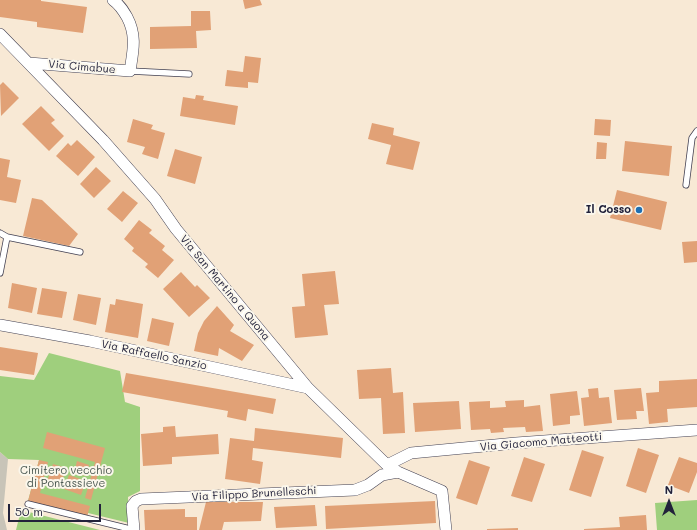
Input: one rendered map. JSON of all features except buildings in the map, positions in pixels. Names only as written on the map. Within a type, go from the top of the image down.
[{"type":"street","name":"Via Cimabue","points":[[29,63],[130,71],[134,39],[133,32],[131,25],[120,5],[113,0]]},
{"type":"street","name":"Via San Martino a Quona","points":[[0,34],[102,140],[155,199],[176,229],[308,388],[387,465],[398,472],[442,491],[446,530]]},
{"type":"street","name":"Via Raffaello Sanzio","points":[[0,324],[90,341],[308,388]]},
{"type":"street","name":"Via Giacomo Matteotti","points":[[387,465],[411,453],[516,443],[697,430]]},
{"type":"street","name":"Via Filippo Brunelleschi","points":[[134,530],[132,506],[136,501],[141,499],[355,490],[368,485],[382,475],[398,472]]},
{"type":"lane","points":[[130,71],[188,74]]},
{"type":"lane","points":[[686,185],[692,138],[697,131]]},
{"type":"lane","points":[[0,233],[7,237],[80,252]]},
{"type":"lane","points":[[0,273],[7,237]]},
{"type":"lane","points":[[28,504],[134,530]]},
{"type":"shaded area","points":[[0,452],[8,459],[3,513],[7,530],[0,530]]},
{"type":"green space","name":"Cimitero vecchio di Pontassieve","points":[[49,353],[120,371],[125,402],[140,407],[140,491],[128,497],[129,523],[88,513],[87,517],[28,501],[39,460],[8,459],[0,452],[0,376],[34,380]]},
{"type":"green space","points":[[697,500],[697,530],[657,530],[655,503]]},
{"type":"green space","points":[[29,512],[100,530],[16,530],[20,514]]},
{"type":"place","name":"Il Cosso","points":[[639,210]]}]
